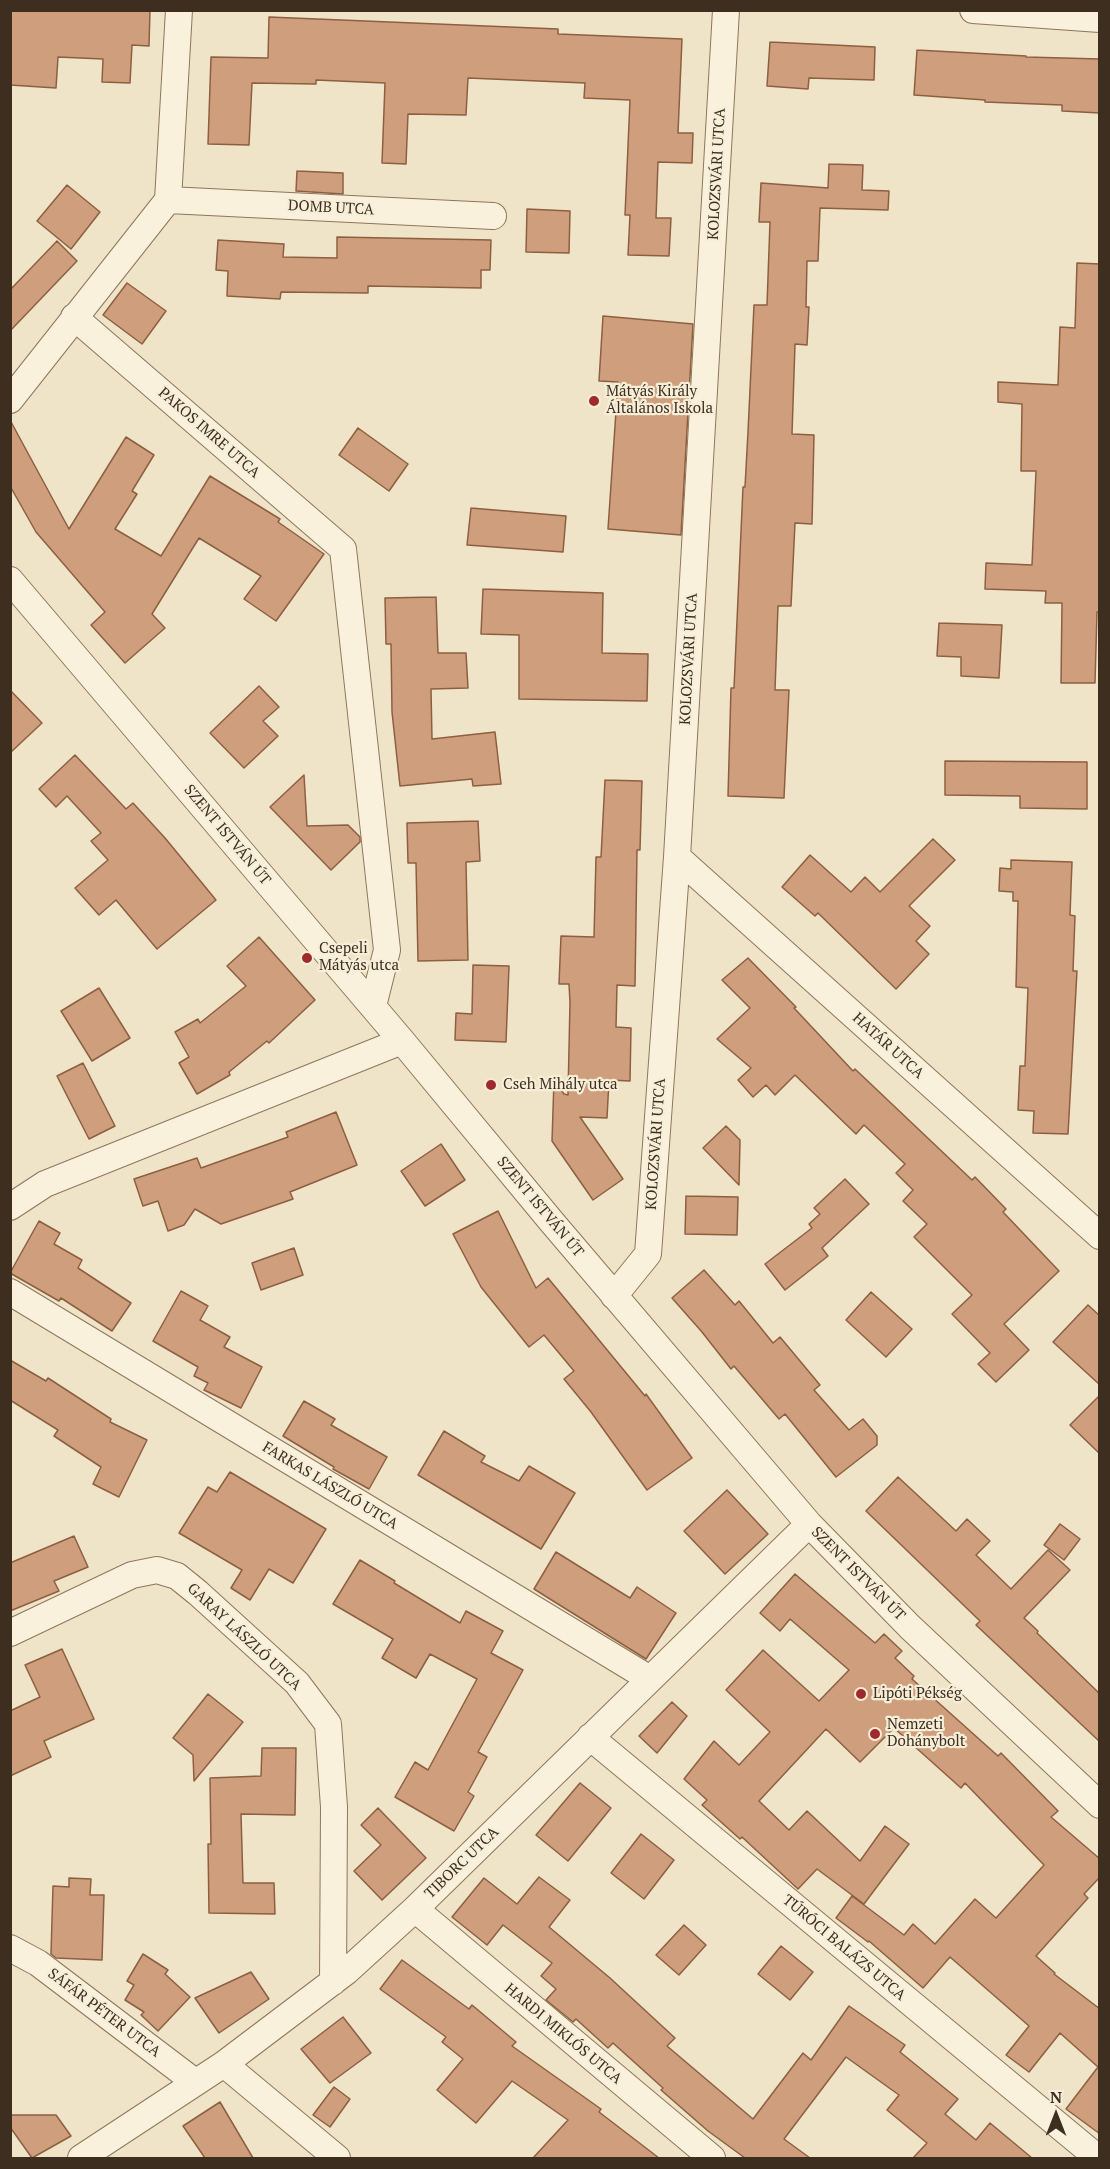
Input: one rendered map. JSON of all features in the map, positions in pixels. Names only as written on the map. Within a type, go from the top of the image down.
[{"type":"street","points":[[10,400],[168,200],[179,10]]},
{"type":"street","name":"KOLOZSVÁRI UTCA","points":[[614,1296],[648,1254],[677,857],[726,10]]},
{"type":"street","points":[[973,10],[1100,19]]},
{"type":"street","name":"DOMB UTCA","points":[[168,200],[493,216]]},
{"type":"street","name":"PAKOS IMRE UTCA","points":[[74,317],[343,549],[387,950],[373,1006]]},
{"type":"street","name":"SZENT ISTVÁN ÚT","points":[[10,580],[373,1006],[614,1296],[808,1524],[910,1626],[1100,1805]]},
{"type":"street","name":"HATÁR UTCA","points":[[677,857],[1100,1236]]},
{"type":"street","points":[[10,1207],[45,1184],[402,1041]]},
{"type":"street","name":"FARKAS LÁSZLÓ UTCA","points":[[10,1292],[650,1679]]},
{"type":"street","name":"TIBORC UTCA","points":[[81,2158],[224,2064],[333,1982],[415,1909],[808,1524]]},
{"type":"street","name":"GARAY LÁSZLÓ UTCA","points":[[10,1633],[132,1575],[157,1570],[177,1576],[297,1683],[328,1724],[334,1807],[333,1982]]},
{"type":"street","name":"TÚRÓCI BALÁZS UTCA","points":[[590,1737],[1098,2158]]},
{"type":"street","name":"HARDI MIKLÓS UTCA","points":[[415,1909],[712,2158]]},
{"type":"street","name":"SÁFÁR PÉTER UTCA","points":[[10,1948],[38,1963],[195,2082]]},
{"type":"street","points":[[224,2064],[337,2158]]},
{"type":"building","points":[[10,10],[150,10],[149,46],[132,45],[130,83],[102,82],[103,59],[58,57],[56,88],[10,85]]},
{"type":"building","points":[[269,17],[558,29],[558,34],[682,39],[678,133],[693,133],[692,163],[658,162],[656,218],[671,218],[669,256],[628,255],[630,215],[625,215],[630,100],[584,98],[585,83],[468,78],[466,115],[408,114],[406,164],[382,163],[385,83],[316,80],[316,84],[252,83],[249,145],[208,144],[211,57],[268,58]]},
{"type":"building","points":[[770,42],[875,47],[874,80],[809,78],[808,89],[767,86]]},
{"type":"building","points":[[917,50],[1100,59],[1100,113],[1062,111],[1062,105],[985,102],[985,100],[914,95]]},
{"type":"building","points":[[829,164],[863,165],[862,190],[889,191],[888,210],[820,208],[818,261],[807,261],[806,307],[809,307],[807,345],[795,344],[792,434],[814,435],[812,524],[795,523],[791,606],[778,606],[775,690],[789,690],[784,798],[728,796],[731,688],[734,688],[754,305],[767,305],[770,222],[759,222],[761,183],[828,188]]},
{"type":"building","points":[[297,171],[343,173],[343,194],[296,191]]},
{"type":"building","points":[[67,185],[100,212],[71,249],[37,221]]},
{"type":"building","points":[[527,209],[570,211],[569,253],[526,252]]},
{"type":"building","points":[[337,237],[491,240],[490,270],[481,270],[481,288],[368,286],[368,293],[281,292],[280,299],[227,296],[228,271],[216,270],[218,240],[284,244],[283,257],[337,258]]},
{"type":"building","points":[[57,241],[77,261],[10,331],[10,290]]},
{"type":"building","points":[[1077,263],[1100,264],[1100,612],[1097,612],[1095,683],[1061,683],[1062,603],[1045,603],[1046,591],[985,589],[986,563],[1032,565],[1036,471],[1021,471],[1022,404],[998,402],[998,382],[1058,385],[1060,327],[1075,328]]},
{"type":"building","points":[[127,283],[166,311],[142,344],[103,315]]},
{"type":"building","points":[[603,316],[693,324],[681,535],[608,529],[618,382],[599,381]]},
{"type":"building","points":[[10,420],[69,529],[126,437],[154,455],[132,491],[137,494],[115,529],[161,556],[210,476],[280,519],[278,522],[324,554],[276,621],[244,599],[261,576],[199,538],[152,614],[165,628],[125,663],[91,625],[105,612],[36,532],[10,486]]},
{"type":"building","points":[[358,428],[408,464],[389,491],[339,455]]},
{"type":"building","points":[[471,508],[566,516],[563,552],[467,545]]},
{"type":"building","points":[[483,589],[603,593],[602,653],[648,654],[647,701],[519,699],[519,635],[481,634]]},
{"type":"building","points":[[436,597],[438,653],[466,653],[468,688],[431,689],[432,739],[495,732],[501,784],[473,786],[472,779],[400,786],[392,712],[391,644],[386,644],[385,598]]},
{"type":"building","points":[[939,623],[1002,625],[999,678],[961,676],[961,657],[937,656]]},
{"type":"building","points":[[259,686],[279,707],[263,721],[278,736],[244,768],[210,733]]},
{"type":"building","points":[[10,690],[42,723],[10,753]]},
{"type":"building","points":[[75,755],[126,809],[133,803],[216,900],[157,949],[116,900],[99,915],[75,888],[108,860],[91,841],[101,833],[67,796],[56,807],[39,789]]},
{"type":"building","points":[[945,761],[1087,762],[1087,809],[1020,808],[1020,796],[945,795]]},
{"type":"building","points":[[304,775],[307,826],[348,825],[360,837],[360,842],[331,870],[270,807]]},
{"type":"building","points":[[605,780],[642,781],[640,850],[637,850],[635,986],[617,985],[616,1027],[631,1028],[630,1081],[609,1080],[607,1118],[580,1117],[623,1179],[593,1200],[552,1141],[554,1080],[564,1094],[568,1095],[570,1002],[569,984],[559,984],[561,936],[594,937],[596,857],[601,857]]},
{"type":"building","points":[[478,821],[480,861],[466,862],[468,960],[418,961],[416,863],[408,863],[407,823]]},
{"type":"building","points":[[933,839],[955,860],[909,906],[930,926],[916,941],[929,954],[896,989],[818,913],[815,916],[782,887],[810,855],[851,892],[865,877],[880,892]]},
{"type":"building","points":[[1011,860],[1072,862],[1070,915],[1075,916],[1073,971],[1077,971],[1068,1134],[1033,1133],[1034,1111],[1018,1110],[1020,1066],[1025,1066],[1028,988],[1016,987],[1018,901],[1013,901],[1013,892],[999,891],[1000,868],[1011,869]]},
{"type":"building","points":[[259,937],[315,1000],[269,1043],[267,1041],[229,1072],[230,1075],[197,1094],[179,1063],[189,1057],[175,1032],[198,1019],[200,1023],[246,986],[227,966]]},
{"type":"building","points":[[748,958],[796,1007],[794,1008],[853,1071],[855,1069],[972,1180],[975,1177],[1006,1209],[1003,1212],[1059,1271],[1004,1324],[1029,1350],[996,1382],[978,1364],[990,1353],[952,1314],[972,1295],[914,1237],[927,1224],[903,1201],[913,1190],[896,1173],[905,1164],[864,1125],[856,1134],[795,1075],[775,1095],[766,1085],[753,1097],[738,1080],[751,1068],[717,1039],[750,1008],[722,980]]},
{"type":"building","points":[[473,965],[509,966],[506,1042],[455,1040],[456,1013],[472,1014]]},
{"type":"building","points":[[99,988],[130,1038],[92,1061],[61,1011]]},
{"type":"building","points":[[83,1063],[115,1126],[89,1139],[57,1076]]},
{"type":"building","points":[[336,1112],[357,1165],[290,1192],[293,1199],[221,1224],[195,1209],[184,1225],[168,1231],[158,1201],[143,1206],[134,1179],[197,1158],[201,1168],[288,1137],[286,1132]]},
{"type":"building","points":[[726,1126],[740,1140],[739,1185],[703,1148]]},
{"type":"building","points":[[441,1144],[465,1180],[425,1206],[401,1171]]},
{"type":"building","points":[[845,1179],[869,1204],[822,1248],[828,1256],[785,1290],[765,1264],[812,1228],[809,1224],[820,1214],[814,1208]]},
{"type":"building","points":[[686,1196],[738,1197],[737,1235],[685,1234]]},
{"type":"building","points":[[498,1211],[536,1288],[548,1278],[645,1396],[646,1394],[692,1458],[647,1490],[591,1412],[564,1379],[574,1371],[544,1335],[529,1347],[481,1287],[453,1234]]},
{"type":"building","points":[[39,1221],[60,1233],[54,1244],[82,1260],[78,1268],[131,1303],[112,1331],[61,1298],[59,1301],[10,1273]]},
{"type":"building","points":[[294,1248],[303,1275],[261,1290],[252,1263]]},
{"type":"building","points":[[704,1270],[735,1305],[739,1301],[773,1343],[780,1337],[820,1385],[814,1390],[849,1430],[863,1419],[877,1436],[877,1445],[836,1477],[785,1414],[779,1419],[734,1366],[731,1369],[672,1298]]},
{"type":"building","points":[[181,1291],[208,1306],[200,1320],[230,1337],[224,1347],[262,1367],[241,1408],[204,1390],[208,1383],[194,1376],[198,1367],[153,1341]]},
{"type":"building","points":[[871,1292],[912,1329],[886,1357],[846,1320]]},
{"type":"building","points":[[1088,1305],[1100,1316],[1100,1385],[1053,1342]]},
{"type":"building","points":[[10,1360],[46,1381],[48,1378],[111,1419],[110,1422],[147,1440],[119,1497],[93,1484],[101,1467],[54,1436],[58,1430],[10,1400]]},
{"type":"building","points":[[1100,1395],[1100,1454],[1070,1425]]},
{"type":"building","points":[[304,1401],[335,1419],[331,1425],[387,1457],[369,1489],[333,1469],[334,1467],[283,1436]]},
{"type":"building","points":[[444,1431],[485,1456],[481,1462],[519,1481],[529,1466],[575,1493],[541,1549],[418,1475]]},
{"type":"building","points":[[230,1472],[326,1529],[293,1583],[269,1569],[250,1600],[231,1588],[242,1570],[179,1533],[208,1487],[217,1492]]},
{"type":"building","points":[[898,1477],[956,1531],[967,1519],[990,1541],[976,1555],[1011,1589],[1048,1550],[1070,1570],[1024,1618],[1100,1694],[1100,1742],[976,1625],[980,1621],[866,1511]]},
{"type":"building","points":[[727,1490],[768,1534],[725,1574],[684,1531]]},
{"type":"building","points":[[1060,1524],[1080,1539],[1064,1560],[1044,1545]]},
{"type":"building","points":[[74,1536],[88,1567],[54,1581],[59,1591],[10,1611],[10,1563]]},
{"type":"building","points":[[556,1552],[630,1598],[637,1587],[676,1613],[646,1659],[534,1589]]},
{"type":"building","points":[[360,1560],[460,1623],[466,1611],[503,1631],[491,1653],[523,1670],[478,1752],[487,1757],[468,1792],[474,1796],[454,1831],[395,1797],[415,1762],[428,1770],[477,1679],[430,1654],[416,1678],[382,1658],[393,1639],[333,1604]]},
{"type":"building","points":[[795,1574],[875,1643],[884,1634],[902,1651],[895,1658],[914,1676],[912,1679],[998,1756],[1001,1753],[1058,1811],[1051,1817],[1100,1859],[1100,1877],[1084,1894],[1088,1898],[1036,1956],[1054,1974],[1100,2009],[1100,2134],[1066,2109],[1098,2067],[1060,2033],[1029,2072],[1006,2055],[1029,2026],[950,1957],[923,1988],[869,1941],[836,1918],[852,1896],[904,1935],[913,1924],[935,1944],[975,1899],[996,1918],[1044,1865],[965,1783],[961,1788],[894,1728],[860,1762],[826,1729],[759,1801],[789,1830],[807,1811],[860,1861],[885,1826],[909,1844],[864,1904],[817,1869],[798,1889],[742,1837],[740,1839],[702,1805],[707,1800],[684,1779],[714,1741],[739,1765],[770,1732],[726,1690],[763,1650],[819,1701],[849,1670],[790,1619],[780,1631],[760,1613]]},
{"type":"building","points":[[62,1649],[94,1719],[44,1741],[51,1757],[10,1776],[10,1711],[40,1697],[25,1665]]},
{"type":"building","points":[[208,1694],[243,1722],[194,1781],[193,1755],[173,1738]]},
{"type":"building","points":[[672,1702],[687,1716],[657,1753],[639,1736]]},
{"type":"building","points":[[262,1748],[296,1748],[295,1815],[241,1814],[243,1883],[274,1883],[275,1914],[209,1913],[210,1778],[261,1776]]},
{"type":"building","points":[[580,1783],[611,1808],[568,1861],[536,1835]]},
{"type":"building","points":[[378,1808],[426,1858],[382,1900],[354,1871],[381,1845],[361,1825]]},
{"type":"building","points":[[641,1834],[674,1860],[644,1899],[611,1873]]},
{"type":"building","points":[[539,1877],[570,1900],[549,1927],[610,1978],[675,2038],[667,2046],[753,2119],[803,2053],[811,2060],[849,2006],[905,2045],[900,2052],[958,2099],[945,2114],[976,2140],[990,2123],[1032,2158],[913,2158],[927,2143],[887,2110],[899,2095],[846,2057],[784,2139],[810,2158],[745,2158],[708,2131],[661,2090],[663,2088],[613,2043],[608,2048],[576,2019],[573,2022],[546,2000],[556,1989],[541,1976],[552,1963],[503,1925],[487,1945],[452,1917],[484,1878],[517,1904]]},
{"type":"building","points":[[69,1878],[91,1879],[90,1895],[104,1895],[102,1960],[56,1958],[51,1954],[53,1886],[69,1887]]},
{"type":"building","points":[[684,1925],[706,1945],[679,1975],[656,1955]]},
{"type":"building","points":[[781,1946],[813,1972],[790,2000],[758,1974]]},
{"type":"building","points":[[143,1954],[168,1970],[165,1974],[190,1997],[158,2031],[141,2015],[144,2012],[125,2000],[134,1985],[127,1981]]},
{"type":"building","points":[[402,1960],[469,2009],[472,2005],[516,2042],[512,2046],[601,2109],[599,2112],[659,2158],[533,2158],[568,2120],[512,2081],[476,2123],[437,2090],[463,2059],[442,2042],[446,2037],[380,1989]]},
{"type":"building","points":[[251,1972],[269,1999],[219,2033],[195,1998]]},
{"type":"building","points":[[343,2017],[371,2053],[330,2083],[301,2049]]},
{"type":"building","points":[[334,2087],[350,2099],[330,2127],[313,2115]]},
{"type":"building","points":[[220,2102],[253,2158],[205,2158],[183,2126]]},
{"type":"building","points":[[10,2115],[56,2115],[71,2136],[32,2158],[10,2127]]},
{"type":"place","name":"Mátyás Király Általános Iskola","points":[[594,401]]},
{"type":"place","name":"Csepeli Mátyás utca","points":[[307,958]]},
{"type":"place","name":"Cseh Mihály utca","points":[[491,1085]]},
{"type":"place","name":"Lipóti Pékség","points":[[861,1694]]},
{"type":"place","name":"Nemzeti Dohánybolt","points":[[875,1734]]}]
